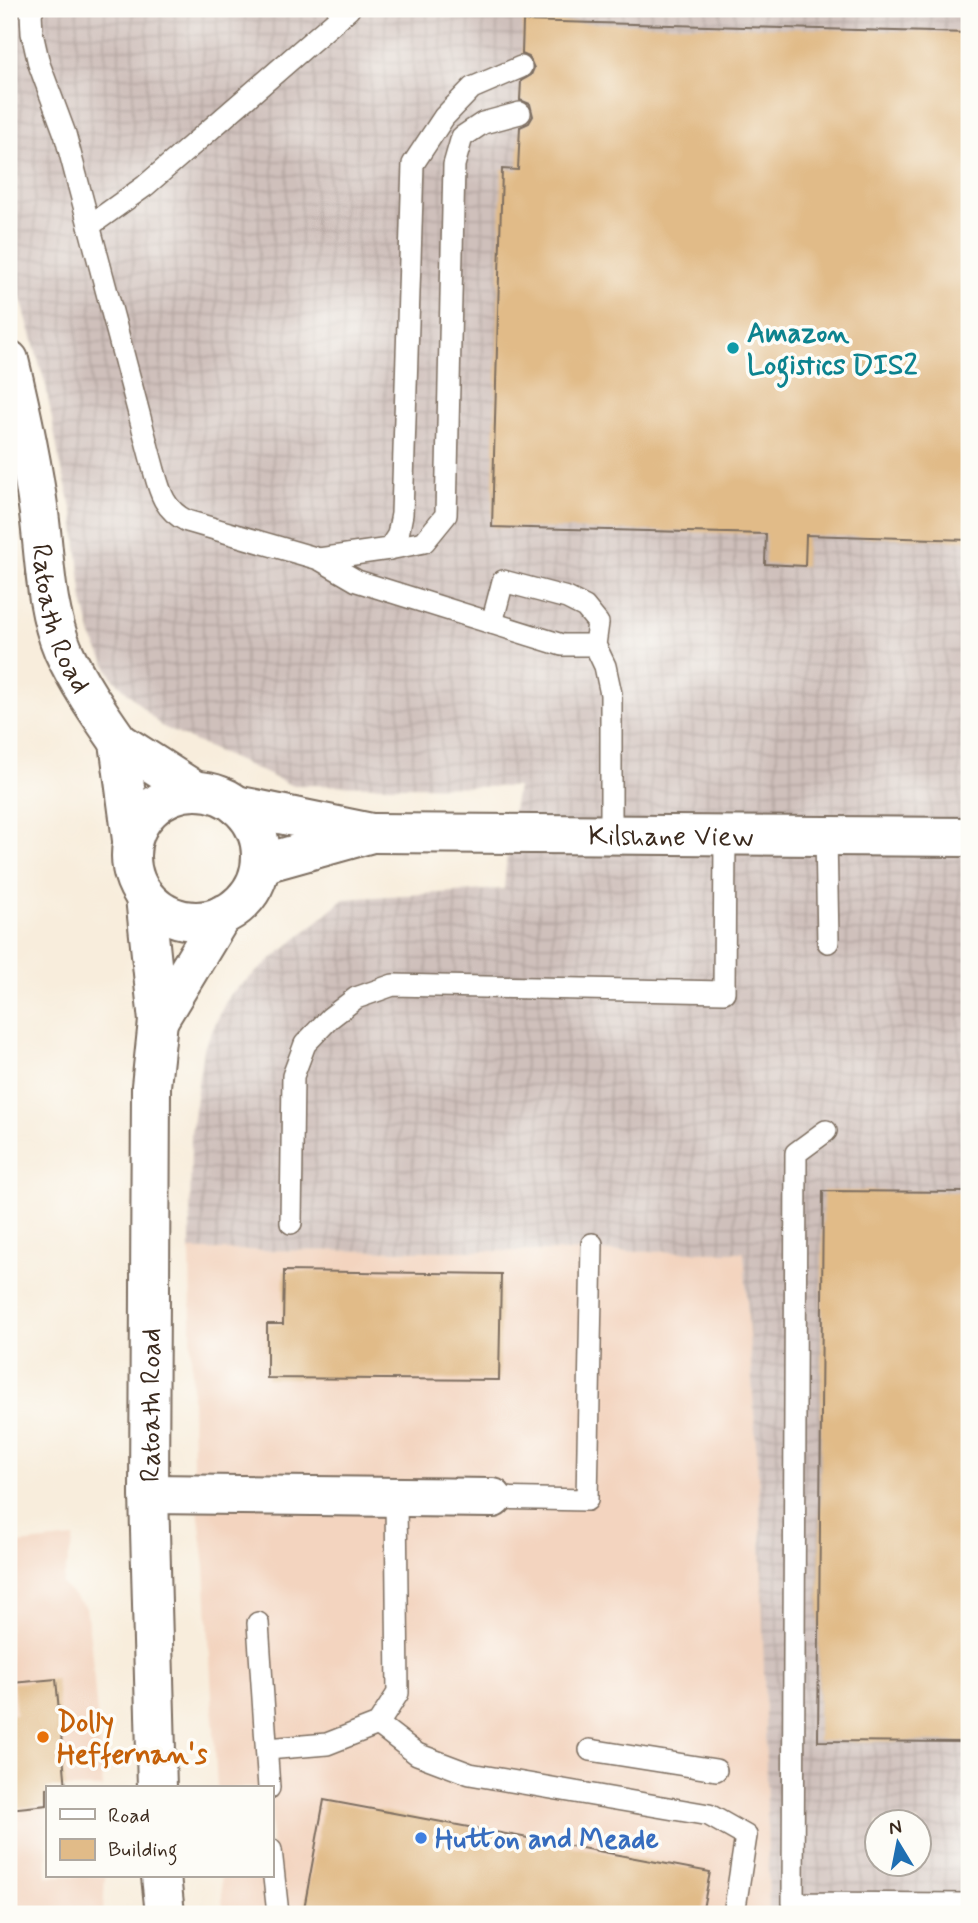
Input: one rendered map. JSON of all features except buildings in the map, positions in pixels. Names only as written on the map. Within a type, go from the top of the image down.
[{"type":"street","name":"Ratoath Road","points":[[9,360],[39,511],[48,596],[62,648],[85,692],[119,742],[194,790]]},
{"type":"street","name":"Ratoath Road","points":[[119,742],[132,840]]},
{"type":"street","points":[[194,790],[216,794],[236,805],[251,821],[260,842],[261,864],[254,885],[241,903],[222,915],[201,921],[178,919],[159,910],[145,897],[134,879],[130,860],[132,840],[140,821],[159,803],[173,795],[194,790]]},
{"type":"street","name":"Kilshane View","points":[[236,805],[372,833],[969,837]]},
{"type":"street","name":"Kilshane View","points":[[261,864],[372,833]]},
{"type":"street","name":"Ratoath Road","points":[[145,897],[158,1021],[151,1086],[149,1494],[157,1786]]},
{"type":"street","name":"Ratoath Road","points":[[158,1021],[222,915]]},
{"type":"street","points":[[149,1494],[493,1498]]},
{"type":"street","points":[[161,1878],[165,1914]]},
{"type":"lane","points":[[33,9],[30,12],[32,33],[39,64],[65,134],[164,503],[187,521],[319,559],[357,581],[562,645],[595,645]]},
{"type":"lane","points":[[89,226],[145,186],[349,9]]},
{"type":"lane","points":[[389,549],[398,535],[402,514],[413,164],[444,117],[472,88],[522,67]]},
{"type":"lane","points":[[319,559],[424,542],[446,515],[454,165],[462,137],[482,123],[520,113]]},
{"type":"lane","points":[[444,117],[462,137]]},
{"type":"lane","points":[[492,623],[503,581],[567,598],[585,607],[598,623],[595,645],[605,666],[611,694],[611,835]]},
{"type":"lane","points":[[291,1223],[293,1076],[305,1044],[330,1018],[356,998],[393,985],[724,992],[725,835]]},
{"type":"lane","points":[[826,836],[828,942]]},
{"type":"lane","points":[[825,1131],[796,1153],[793,1903],[969,1904]]},
{"type":"lane","points":[[493,1498],[587,1500],[592,1244]]},
{"type":"lane","points":[[267,1749],[327,1744],[378,1724],[398,1693],[396,1497]]},
{"type":"lane","points":[[258,1623],[269,1786]]},
{"type":"lane","points":[[378,1724],[417,1754],[470,1774],[709,1815],[746,1836],[734,1914]]},
{"type":"lane","points":[[590,1750],[716,1770]]},
{"type":"lane","points":[[273,1868],[278,1914]]},
{"type":"shaded area","points":[[9,9],[969,9],[969,1914],[769,1914],[761,1524],[744,1252],[190,1250],[191,1132],[203,1050],[229,995],[344,899],[504,889],[517,787],[291,785],[161,726],[113,678],[93,640],[83,601],[74,516],[59,458],[46,386],[9,258]]},
{"type":"shaded area","points":[[190,1250],[744,1252],[761,1524],[769,1914],[223,1914],[221,1878],[273,1878],[273,1786],[217,1786],[205,1566],[193,1468]]},
{"type":"shaded area","points":[[74,1538],[62,1584],[86,1608],[103,1786],[46,1786],[46,1878],[105,1878],[103,1914],[9,1914],[9,1545]]},
{"type":"place","name":"Amazon Logistics DIS2","points":[[733,348]]},
{"type":"place","name":"Dolly Heffernan's","points":[[43,1737]]},
{"type":"place","name":"Hutton and Meade","points":[[421,1838]]}]
